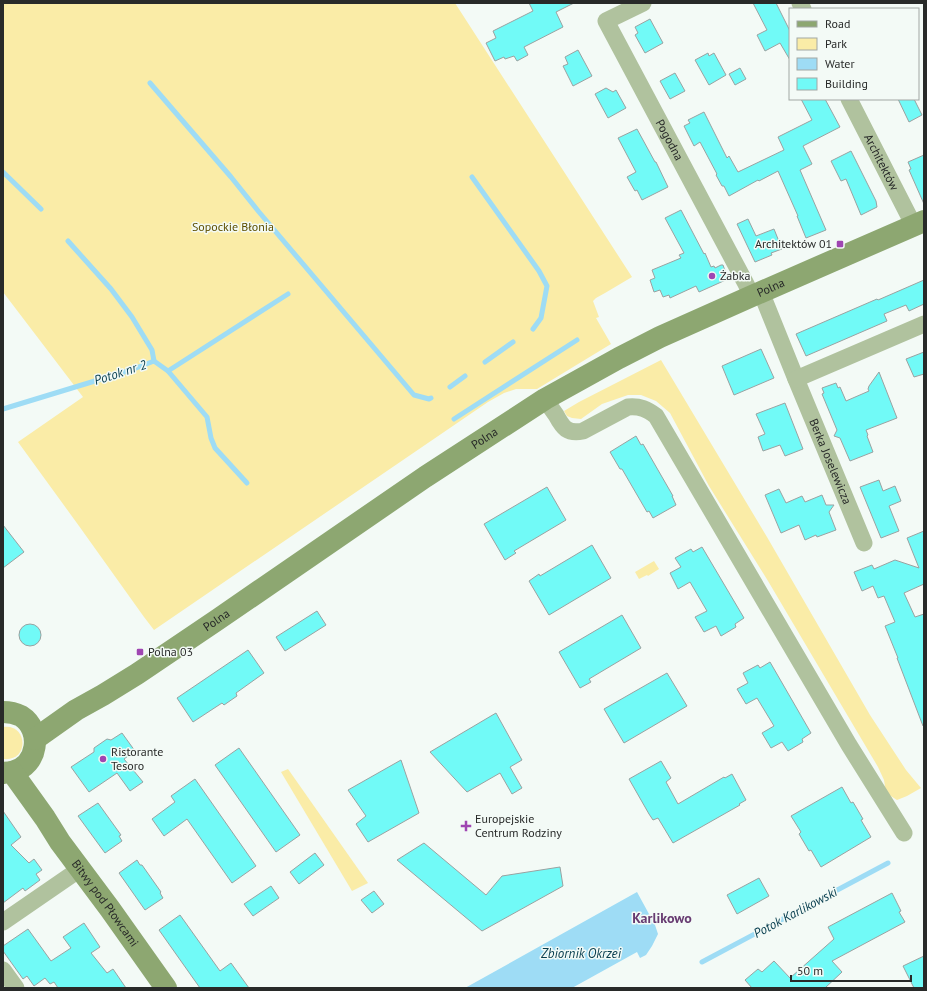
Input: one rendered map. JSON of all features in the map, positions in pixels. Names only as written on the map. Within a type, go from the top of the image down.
[{"type":"street","name":"Pogodna","points":[[643,3],[606,21],[745,282],[757,294]]},
{"type":"street","name":"Architektów","points":[[850,100],[919,224]]},
{"type":"street","name":"Polna","points":[[32,731],[76,710],[137,674],[544,399],[660,337],[919,224]]},
{"type":"street","name":"Berka Joselewicza","points":[[757,294],[796,379],[864,543]]},
{"type":"street","points":[[796,379],[924,324]]},
{"type":"street","points":[[544,399],[562,425],[568,430],[575,432],[583,431],[628,407],[647,409],[656,416],[849,745],[904,833]]},
{"type":"street","points":[[3,712],[22,716],[32,731],[34,752],[31,758],[14,769]]},
{"type":"street","name":"Bitwy pod Płowcami","points":[[14,769],[60,842],[166,988]]},
{"type":"street","points":[[3,922],[80,869]]},
{"type":"street","points":[[3,970],[16,988]]},
{"type":"green space","name":"Sopockie Błonia","points":[[3,3],[455,3],[632,277],[593,301],[599,317],[596,318],[611,344],[537,389],[516,389],[504,393],[488,402],[154,630],[18,442],[83,397],[3,292]]},
{"type":"green space","points":[[661,360],[767,537],[870,715],[906,770],[921,788],[897,800],[886,793],[884,780],[878,767],[768,581],[709,486],[670,413],[656,401],[641,395],[628,395],[602,404],[581,419],[567,416],[564,411]]},
{"type":"green space","points":[[654,561],[659,569],[648,576],[647,575],[639,579],[635,572]]},
{"type":"green space","points":[[3,727],[11,727],[21,736],[21,749],[18,755],[12,758],[3,759]]},
{"type":"green space","points":[[288,769],[368,883],[352,891],[281,772]]},
{"type":"water","name":"Zbiornik Okrzei","points":[[637,892],[655,925],[658,934],[646,955],[640,958],[637,952],[572,988],[465,988]]},
{"type":"building","points":[[529,3],[574,3],[556,12],[563,27],[524,47],[528,55],[517,61],[514,56],[505,59],[504,57],[495,61],[486,43],[496,38],[493,31],[533,11]]},
{"type":"building","points":[[753,3],[776,3],[789,29],[789,58],[780,43],[765,51],[757,35],[767,30]]},
{"type":"building","points":[[650,19],[663,43],[645,53],[635,35],[638,33],[635,27]]},
{"type":"building","points":[[578,50],[592,76],[573,86],[563,66],[568,64],[565,57]]},
{"type":"building","points":[[708,53],[709,56],[714,53],[726,75],[709,85],[695,60]]},
{"type":"building","points":[[740,68],[746,79],[735,85],[729,74]]},
{"type":"building","points":[[675,73],[685,91],[670,99],[660,81]]},
{"type":"building","points":[[606,88],[613,92],[616,90],[626,108],[608,118],[595,94]]},
{"type":"building","points":[[802,100],[826,100],[840,127],[803,146],[812,164],[800,170],[826,230],[806,238],[778,171],[729,196],[716,175],[717,174],[700,142],[694,146],[684,126],[690,123],[688,120],[704,112],[727,158],[729,156],[738,172],[784,150],[778,137],[812,120]]},
{"type":"building","points":[[898,100],[914,100],[922,115],[909,122]]},
{"type":"building","points":[[637,129],[656,162],[668,187],[642,200],[637,190],[635,191],[627,177],[636,172],[618,138]]},
{"type":"building","points":[[851,151],[876,201],[877,207],[861,215],[846,179],[841,181],[831,161]]},
{"type":"building","points":[[924,155],[924,204],[909,170],[911,169],[908,162]]},
{"type":"building","points":[[681,210],[704,254],[705,253],[711,267],[714,266],[715,268],[723,265],[728,279],[699,292],[696,286],[670,298],[669,295],[663,297],[660,290],[654,292],[650,280],[655,278],[652,270],[681,258],[679,255],[684,253],[665,218]]},
{"type":"building","points":[[748,219],[756,236],[774,229],[782,249],[755,262],[737,224]]},
{"type":"building","points":[[924,280],[924,304],[909,311],[906,305],[884,314],[887,321],[806,356],[796,334]]},
{"type":"building","points":[[761,349],[774,378],[734,395],[722,366]]},
{"type":"building","points":[[924,352],[924,374],[914,377],[906,359]]},
{"type":"building","points":[[879,372],[897,418],[866,430],[873,452],[850,461],[840,438],[834,436],[837,430],[822,394],[824,393],[822,388],[836,383],[838,388],[840,387],[846,401],[869,391],[869,386]]},
{"type":"building","points":[[785,403],[803,449],[785,456],[780,445],[763,451],[758,437],[765,434],[756,414]]},
{"type":"building","points":[[636,436],[641,445],[643,444],[673,496],[676,505],[653,518],[649,511],[647,512],[622,469],[620,469],[610,452]]},
{"type":"building","points":[[879,480],[883,491],[895,486],[901,501],[889,506],[899,531],[881,538],[860,487]]},
{"type":"building","points":[[547,487],[566,520],[514,551],[516,553],[505,560],[484,524]]},
{"type":"building","points":[[779,489],[786,503],[802,496],[805,502],[822,495],[826,505],[834,505],[829,512],[836,530],[817,537],[816,535],[805,540],[799,525],[781,533],[765,495]]},
{"type":"building","points":[[3,525],[24,552],[3,568]]},
{"type":"building","points":[[924,531],[924,584],[904,593],[915,617],[924,614],[923,726],[885,626],[895,622],[884,596],[878,598],[873,586],[862,591],[854,572],[872,565],[874,569],[895,560],[919,568],[907,538]]},
{"type":"building","points":[[592,545],[611,578],[549,615],[529,581]]},
{"type":"building","points":[[702,547],[744,618],[735,624],[736,627],[721,636],[716,626],[704,632],[695,617],[707,611],[690,582],[678,589],[670,573],[681,567],[675,558],[691,549],[693,552]]},
{"type":"building","points":[[317,611],[326,625],[285,651],[276,637]]},
{"type":"building","points":[[622,615],[641,648],[589,679],[591,682],[580,688],[559,652]]},
{"type":"building","points":[[30,624],[38,627],[41,635],[38,643],[30,646],[22,643],[19,635],[22,627]]},
{"type":"building","points":[[248,650],[264,673],[236,693],[237,696],[224,705],[222,703],[193,722],[177,698]]},
{"type":"building","points":[[770,662],[811,733],[802,739],[803,742],[788,751],[782,742],[771,748],[762,733],[774,726],[757,698],[746,704],[737,689],[748,683],[743,673],[758,665],[760,668]]},
{"type":"building","points":[[667,673],[687,706],[624,743],[604,709]]},
{"type":"building","points":[[496,713],[522,760],[510,767],[522,788],[512,794],[500,773],[467,792],[430,752]]},
{"type":"building","name":"Ristorante Tesoro","points":[[122,733],[135,751],[124,759],[143,782],[130,791],[117,773],[89,792],[71,767],[94,752],[94,748],[107,739],[111,740]]},
{"type":"building","points":[[239,748],[300,835],[276,852],[215,765]]},
{"type":"building","points":[[401,760],[419,813],[368,842],[356,824],[366,816],[348,790]]},
{"type":"building","points":[[661,761],[671,778],[666,782],[678,804],[724,777],[725,778],[732,774],[746,800],[739,804],[740,805],[673,843],[658,818],[653,820],[629,779]]},
{"type":"building","points":[[195,779],[256,866],[232,883],[187,819],[164,836],[152,819],[175,802],[171,796]]},
{"type":"building","points":[[842,787],[851,803],[853,802],[863,819],[861,820],[871,837],[821,867],[799,834],[801,832],[791,816]]},
{"type":"building","points":[[98,803],[121,835],[119,836],[122,841],[105,853],[78,816]]},
{"type":"building","points":[[3,811],[21,837],[11,845],[29,863],[34,859],[42,870],[36,874],[40,880],[25,891],[23,888],[3,903]]},
{"type":"building","points":[[424,843],[486,895],[502,876],[560,867],[563,886],[482,931],[397,860]]},
{"type":"building","points":[[315,853],[324,865],[299,884],[290,872]]},
{"type":"building","points":[[137,860],[161,892],[160,893],[163,898],[145,910],[119,873]]},
{"type":"building","points":[[759,878],[769,896],[737,914],[727,895]]},
{"type":"building","points":[[271,886],[279,898],[253,916],[244,904]]},
{"type":"building","points":[[374,891],[384,904],[372,913],[361,900]]},
{"type":"building","points":[[892,893],[901,911],[899,912],[905,922],[832,961],[842,972],[825,988],[752,988],[745,980],[758,969],[762,972],[774,961],[790,978],[834,939],[828,927]]},
{"type":"building","points":[[180,915],[220,971],[231,963],[249,988],[200,988],[159,930]]},
{"type":"building","points":[[84,923],[100,947],[91,953],[107,973],[113,969],[126,988],[58,988],[54,982],[50,984],[45,978],[34,986],[27,976],[23,979],[3,951],[3,946],[28,929],[51,961],[71,948],[63,937]]},
{"type":"building","points":[[924,956],[924,988],[914,988],[903,966]]},
{"type":"waterway","points":[[150,83],[414,395],[429,399],[431,398]]},
{"type":"waterway","points":[[3,172],[41,209]]},
{"type":"waterway","points":[[472,177],[539,271],[547,286],[541,318],[533,329]]},
{"type":"waterway","points":[[68,241],[111,289],[132,317],[152,350],[154,361]]},
{"type":"waterway","name":"Potok nr 2","points":[[3,409],[131,370],[154,361],[168,371],[288,294]]},
{"type":"waterway","points":[[454,419],[577,340]]},
{"type":"waterway","points":[[485,362],[513,342]]},
{"type":"waterway","points":[[168,371],[207,417],[211,438],[215,448],[247,483]]},
{"type":"waterway","points":[[450,387],[465,376]]},
{"type":"waterway","name":"Potok Karlikowski","points":[[702,962],[888,863]]},
{"type":"place","name":"Architektów 01","points":[[840,244]]},
{"type":"place","name":"Żabka","points":[[712,276]]},
{"type":"place","name":"Polna 03","points":[[140,652]]},
{"type":"place","name":"Ristorante Tesoro","points":[[103,759]]},
{"type":"place","name":"Europejskie Centrum Rodziny","points":[[466,826]]},
{"type":"district","name":"Karlikowo","points":[[662,918]]}]
